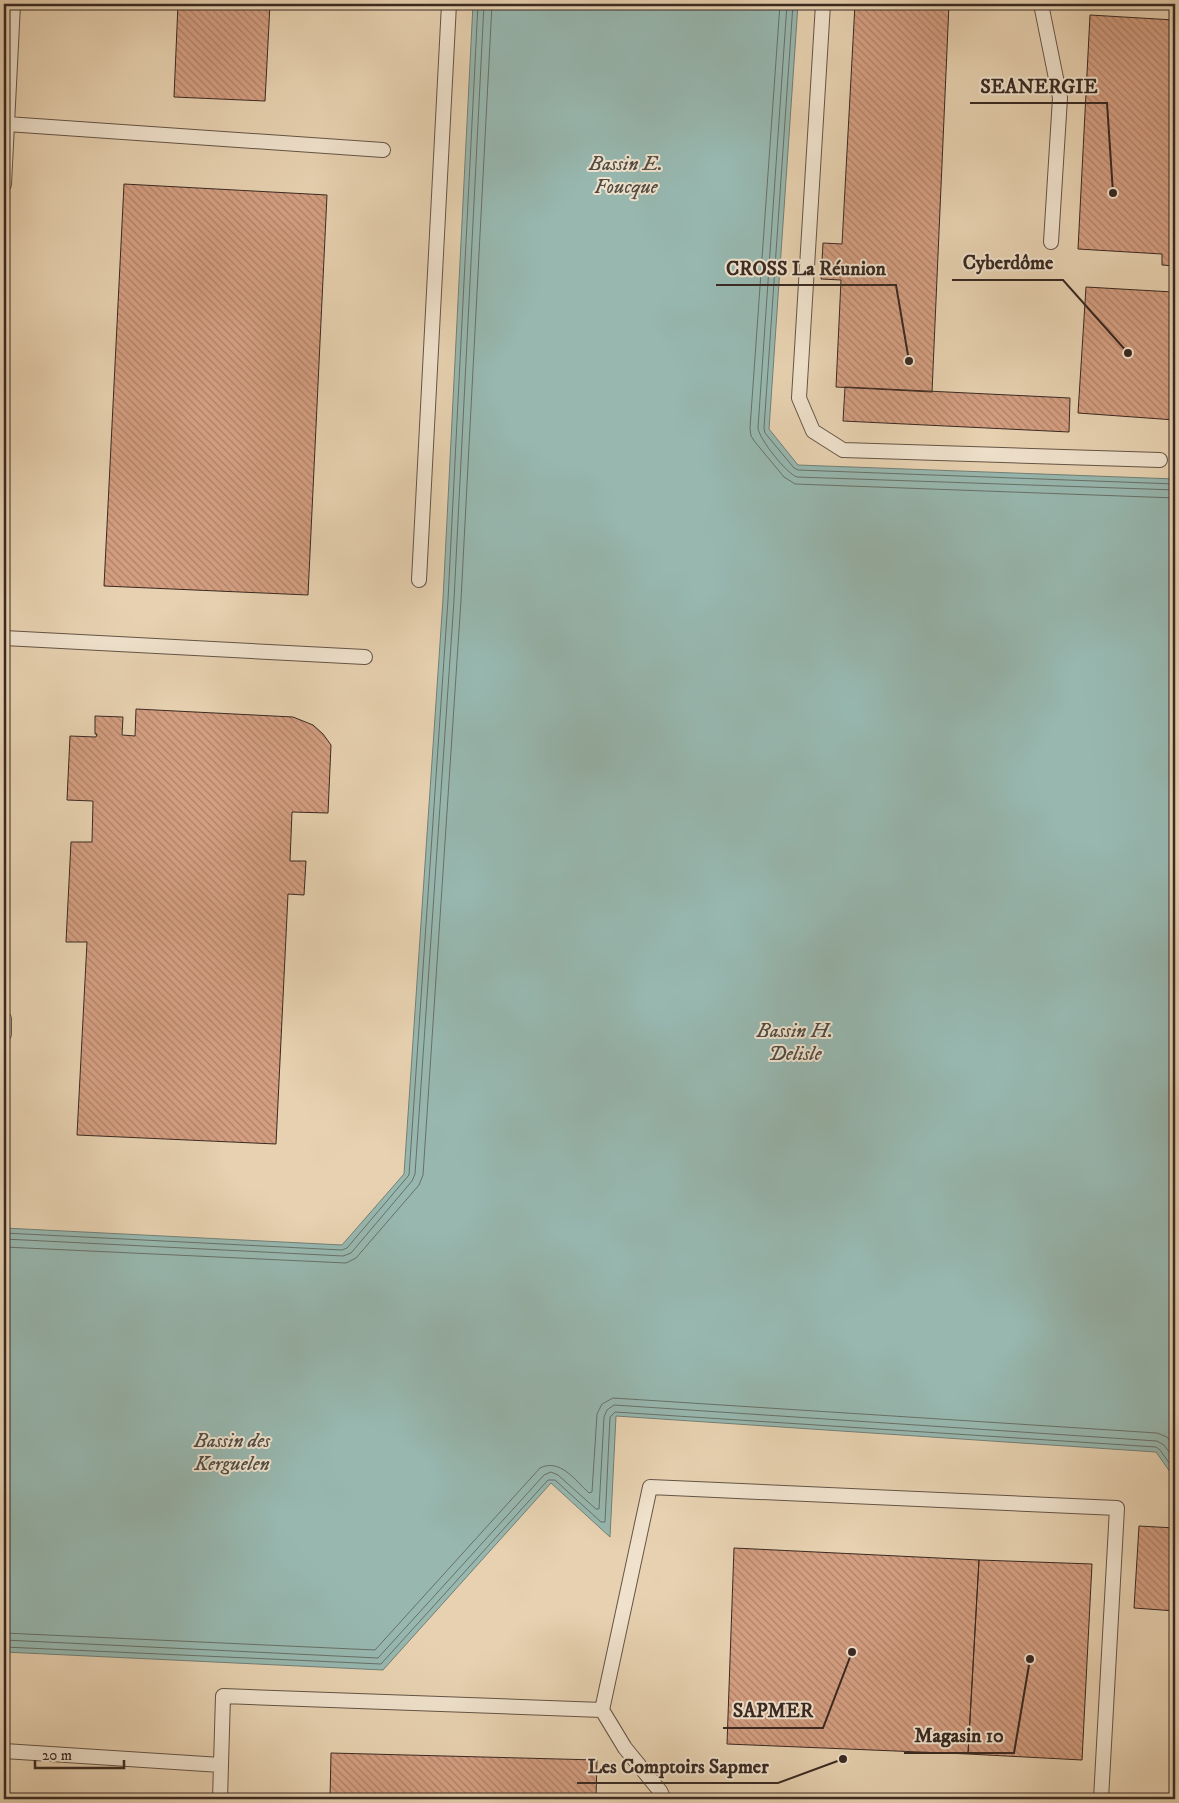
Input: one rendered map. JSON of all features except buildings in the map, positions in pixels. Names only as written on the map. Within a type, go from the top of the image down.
[{"type":"lane","points":[[4,184],[5,123],[14,4]]},
{"type":"lane","points":[[419,580],[449,4]]},
{"type":"lane","points":[[823,4],[799,398],[813,431],[843,450],[1160,460]]},
{"type":"lane","points":[[1042,4],[1060,98],[1051,242]]},
{"type":"lane","points":[[5,123],[383,150]]},
{"type":"lane","points":[[4,638],[365,657]]},
{"type":"lane","points":[[4,1019],[4,1034]]},
{"type":"lane","points":[[664,1799],[660,1791],[625,1748],[602,1710],[650,1487],[1117,1508],[1102,1799]]},
{"type":"lane","points":[[220,1799],[223,1696],[602,1710]]},
{"type":"lane","points":[[4,1751],[221,1765]]},
{"type":"water","name":"Bassin H. Delisle","points":[[473,4],[798,4],[769,429],[798,465],[1175,479],[1175,1479],[1156,1452],[616,1416],[610,1537],[551,1483],[383,1670],[4,1652],[4,1228],[342,1245],[404,1174],[443,599]]},
{"type":"place","name":"SEANERGIE","points":[[1113,193]]},
{"type":"place","name":"Cyberdôme","points":[[1128,353]]},
{"type":"place","name":"CROSS La Réunion","points":[[909,361]]},
{"type":"place","name":"SAPMER","points":[[852,1652]]},
{"type":"place","name":"Magasin 10","points":[[1030,1659]]},
{"type":"place","name":"Les Comptoirs Sapmer","points":[[843,1759]]},
{"type":"water label","name":"Bassin E. Foucque","points":[[626,174]]},
{"type":"water label","name":"Bassin des Kerguelen","points":[[232,1452]]}]
